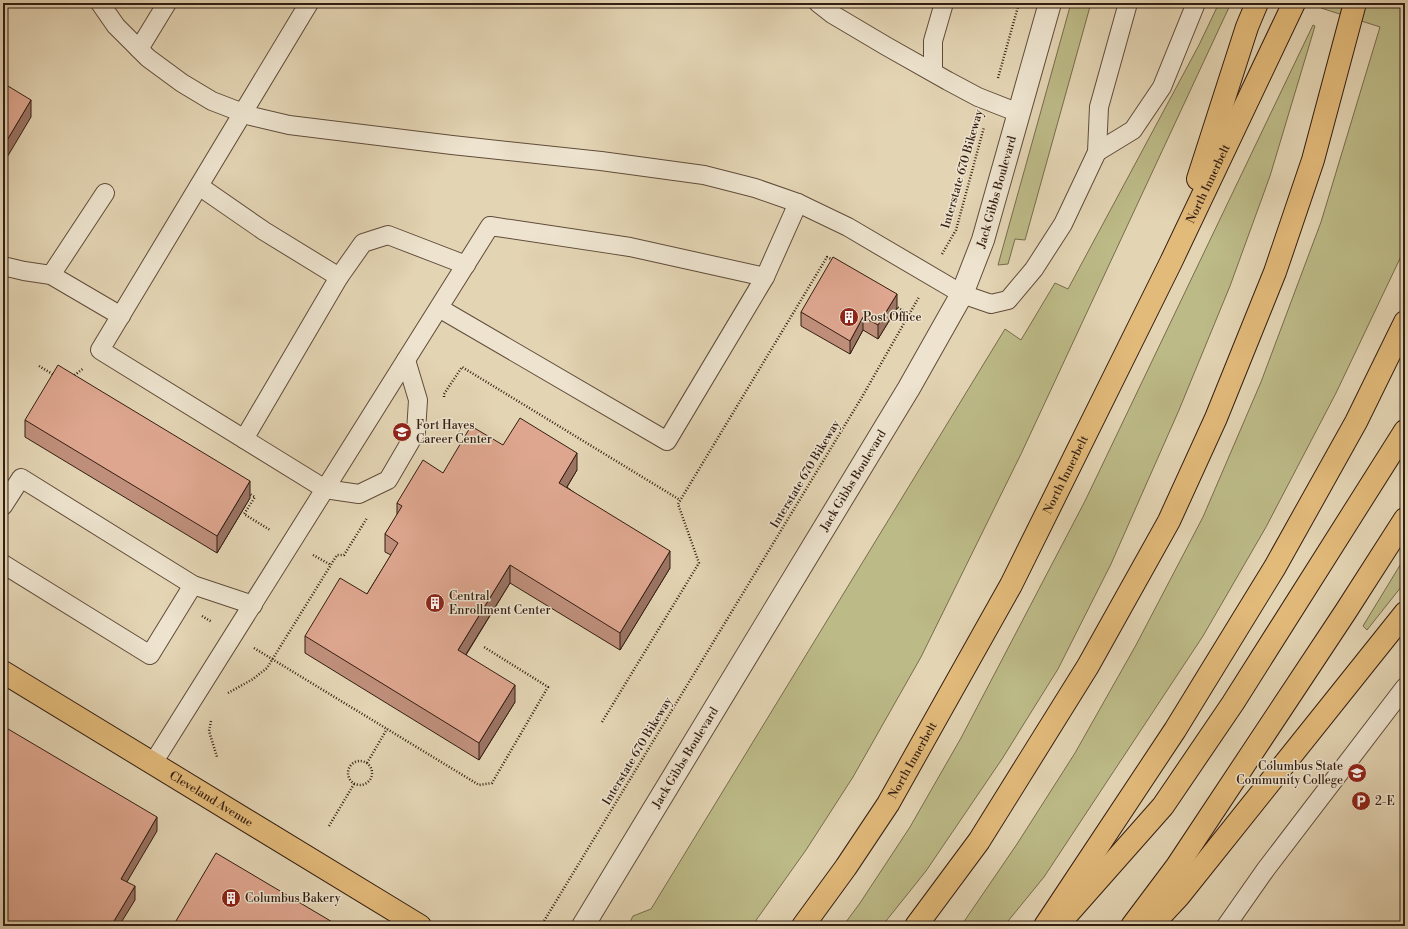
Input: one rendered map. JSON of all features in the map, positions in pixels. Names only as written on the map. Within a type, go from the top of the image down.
[{"type":"main road","points":[[1171,262],[1247,27],[1257,3]]},
{"type":"main road","name":"North Innerbelt","points":[[803,926],[846,867],[888,804],[930,732],[1011,585],[1171,262],[1294,3]]},
{"type":"main road","points":[[916,926],[979,840],[1088,666],[1169,521],[1216,418],[1275,272],[1313,160],[1355,3]]},
{"type":"main road","points":[[1045,926],[1175,730],[1275,567],[1356,422],[1405,322]]},
{"type":"main road","points":[[1057,926],[1163,806],[1233,703],[1405,431]]},
{"type":"main road","points":[[1132,926],[1177,866],[1342,618],[1405,519]]},
{"type":"main road","points":[[1151,926],[1184,890],[1405,613]]},
{"type":"main road","name":"Cleveland Avenue","points":[[3,672],[420,926]]},
{"type":"street","name":"Jack Gibbs Boulevard","points":[[583,926],[909,388],[962,294],[983,240],[1050,3]]},
{"type":"lane","points":[[100,3],[116,26],[148,58],[188,87],[212,101],[243,113],[289,125],[704,175],[756,188],[798,203],[855,230],[962,294],[991,304],[1008,300],[1034,269],[1063,224],[1097,152],[1099,107],[1128,3]]},
{"type":"lane","points":[[139,49],[167,3]]},
{"type":"lane","points":[[309,3],[100,350],[325,489],[359,494],[388,480],[416,432],[418,400],[406,360]]},
{"type":"lane","points":[[818,3],[832,14],[886,46],[978,97],[1018,113]]},
{"type":"lane","points":[[933,72],[933,41],[944,3]]},
{"type":"lane","points":[[1097,152],[1133,130],[1162,87],[1196,3]]},
{"type":"lane","points":[[199,186],[264,231],[339,277]]},
{"type":"lane","points":[[51,275],[105,193]]},
{"type":"lane","points":[[439,308],[667,441],[764,277],[798,203]]},
{"type":"lane","points":[[153,764],[490,226],[630,247],[764,277]]},
{"type":"lane","points":[[244,439],[339,277],[363,243],[388,235],[466,265]]},
{"type":"lane","points":[[3,266],[51,275],[121,316]]},
{"type":"lane","points":[[3,506],[21,478],[193,585],[252,605]]},
{"type":"lane","points":[[3,564],[150,655],[193,585]]},
{"type":"lane","points":[[1226,926],[1266,869],[1405,687]]},
{"type":"path","name":"Interstate 670 Bikeway","points":[[541,926],[862,397],[910,315],[956,230],[1019,3]]},
{"type":"path","points":[[602,722],[699,563],[678,504],[680,500],[828,257],[834,261]]},
{"type":"path","points":[[890,303],[910,315]]},
{"type":"path","points":[[39,366],[59,378]]},
{"type":"path","points":[[444,401],[444,394],[462,367],[680,500]]},
{"type":"path","points":[[248,492],[255,497],[244,514],[330,565]]},
{"type":"path","points":[[225,695],[253,679],[268,668],[330,565],[337,555],[344,555],[366,518],[372,514]]},
{"type":"path","points":[[181,604],[479,785],[492,782],[548,687],[484,647]]},
{"type":"path","points":[[212,716],[209,731],[217,757]]},
{"type":"path","points":[[367,763],[387,729]]},
{"type":"path","points":[[359,761],[367,763],[372,769],[373,774],[370,781],[362,785],[351,782],[348,774],[350,767],[359,761]]},
{"type":"path","points":[[328,826],[354,784]]},
{"type":"shaded area","points":[[1071,3],[1091,3],[1025,240],[1015,239],[1008,264],[998,265]]},
{"type":"shaded area","points":[[1219,3],[1231,3],[1021,454],[921,657],[853,777],[806,850],[752,926],[628,926],[633,916],[651,909],[1005,329],[1021,340],[1055,283],[1068,289],[1199,45]]},
{"type":"shaded area","points":[[1323,3],[1405,3],[1405,248],[1336,393],[1266,527],[1203,636],[1044,877],[1004,926],[961,926],[1017,844],[1075,753],[1136,645],[1203,517],[1261,382],[1321,222],[1380,27],[1321,8]]},
{"type":"shaded area","points":[[1313,25],[1315,26],[1270,176],[1230,286],[1179,410],[1111,564],[1058,669],[1002,759],[926,871],[882,926],[843,926],[910,827],[961,738],[1085,501]]},
{"type":"shaded area","points":[[1405,557],[1405,582],[1367,630],[1363,626]]},
{"type":"building","points":[[3,83],[31,100],[3,147]]},
{"type":"building","name":"Post Office","points":[[833,257],[897,294],[878,325],[863,317],[850,341],[801,312]]},
{"type":"building","points":[[58,365],[250,481],[217,536],[25,420]]},
{"type":"building","name":"Central Enrollment Center","points":[[520,418],[577,453],[559,483],[670,551],[620,633],[510,565],[458,650],[515,685],[479,743],[305,636],[340,578],[367,594],[398,543],[385,534],[402,506],[397,503],[423,460],[443,473],[471,426],[503,445]]},
{"type":"building","points":[[3,726],[157,817],[121,879],[135,886],[111,926],[3,926]]},
{"type":"building","points":[[216,853],[339,926],[173,926]]},
{"type":"place","name":"Post Office","points":[[849,317]]},
{"type":"place","name":"Fort Hayes Career Center","points":[[402,432]]},
{"type":"place","name":"Central Enrollment Center","points":[[435,603]]},
{"type":"place","name":"Columbus State Community College","points":[[1357,773]]},
{"type":"place","name":"2-E","points":[[1361,801]]},
{"type":"place","name":"Columbus Bakery","points":[[231,898]]}]
